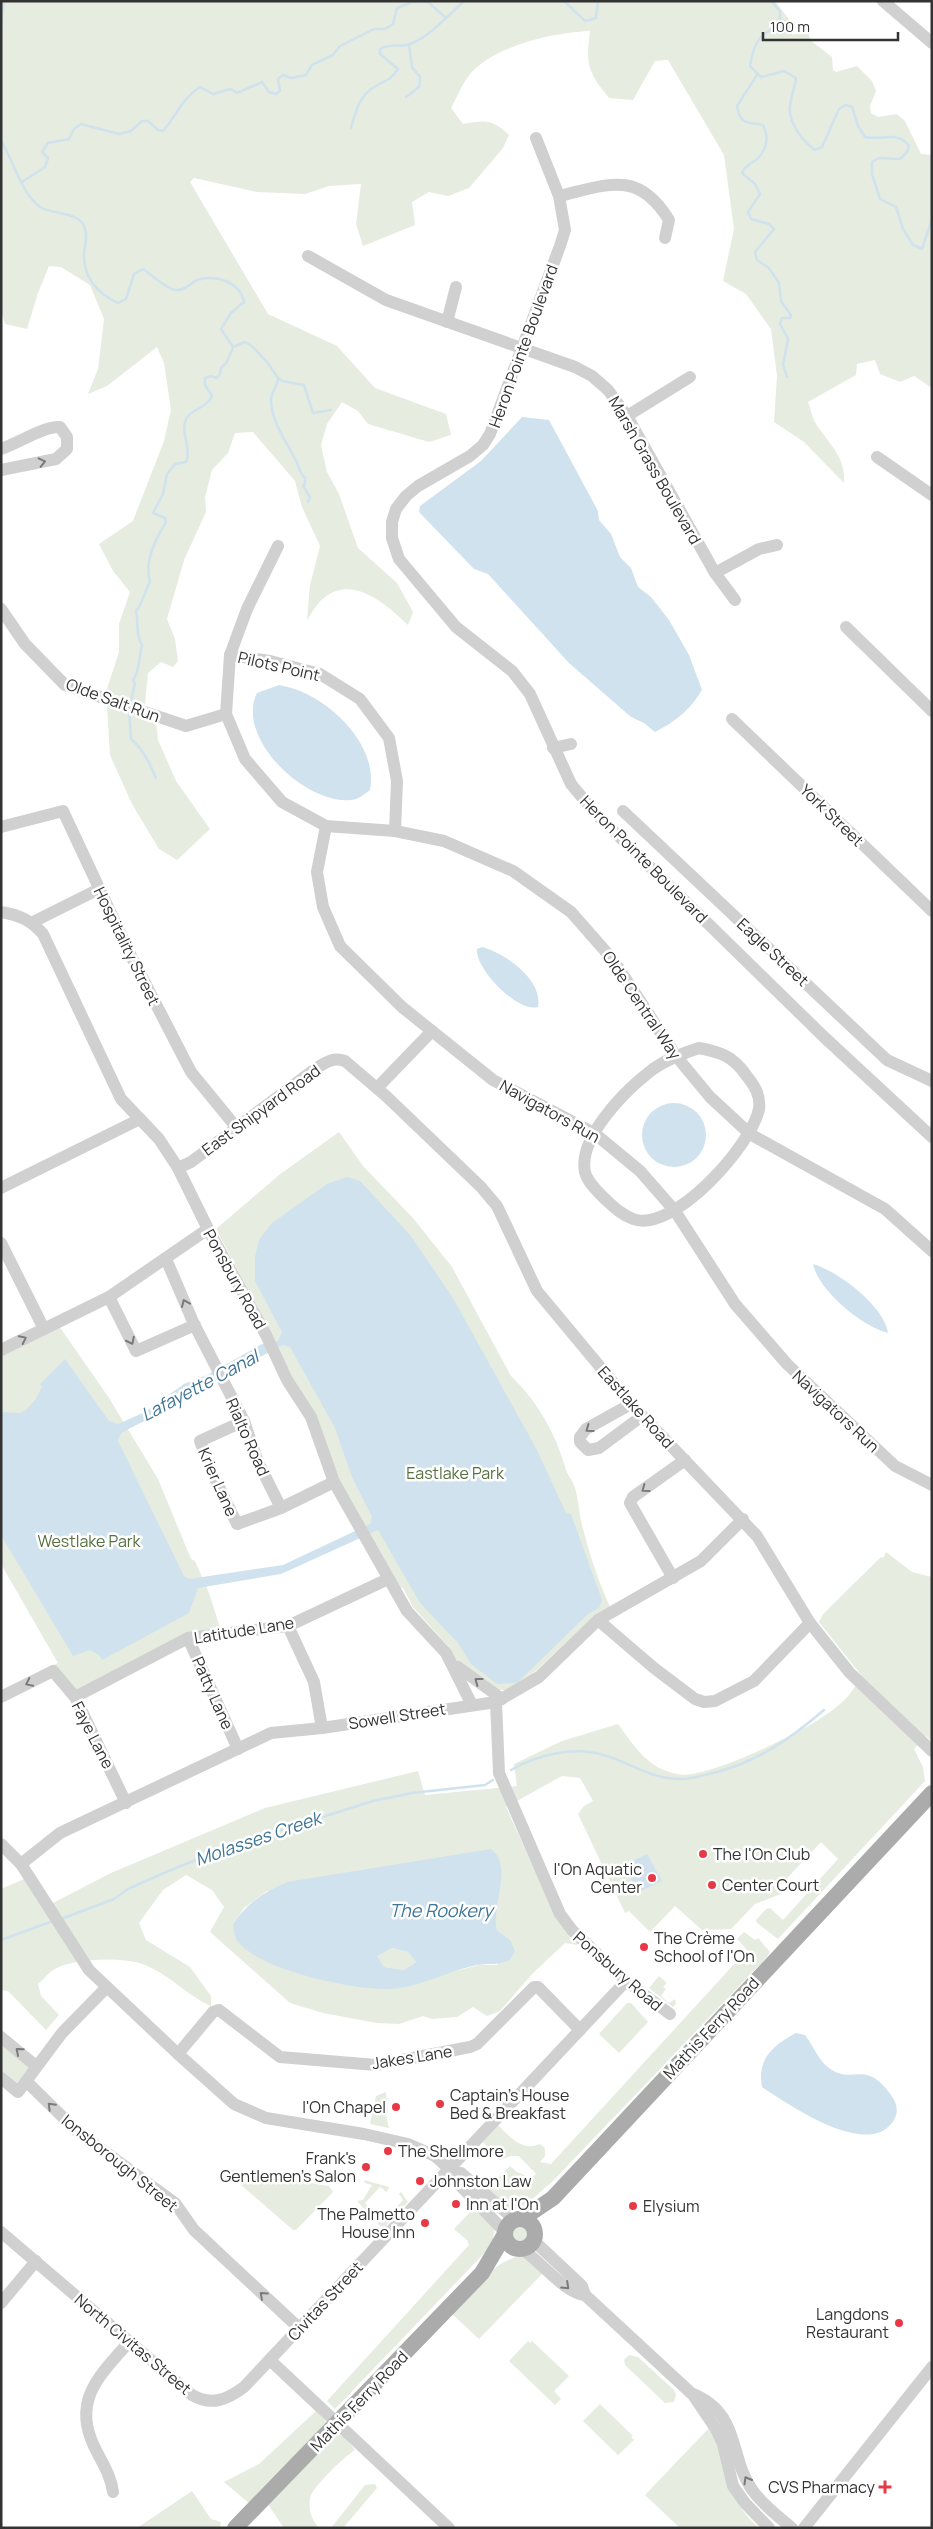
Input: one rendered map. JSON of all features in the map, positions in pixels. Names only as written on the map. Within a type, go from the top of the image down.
[{"type":"main road","name":"Mathis Ferry Road","points":[[235,2528],[482,2273],[512,2226],[553,2198],[932,1793]]},
{"type":"main road","name":"Mathis Ferry Road","points":[[482,2273],[528,2242],[553,2198]]},
{"type":"main road","points":[[530,2222],[528,2242],[509,2245],[512,2226],[530,2222]]},
{"type":"street","points":[[883,1],[932,43]]},
{"type":"street","name":"Heron Pointe Boulevard","points":[[536,138],[559,196],[565,230],[545,291],[521,349],[490,434],[483,445],[470,456],[418,486],[406,496],[396,509],[392,522],[392,538],[399,559],[456,627],[512,671],[530,694],[571,784],[595,813],[823,1036],[932,1137]]},
{"type":"street","points":[[559,196],[611,184],[620,184],[640,190],[650,196],[669,220],[666,238]]},
{"type":"street","name":"Marsh Grass Boulevard","points":[[308,256],[386,300],[575,367],[592,376],[608,390],[627,416],[715,573],[735,600]]},
{"type":"street","points":[[447,322],[456,287]]},
{"type":"street","points":[[627,416],[690,377]]},
{"type":"street","points":[[1,449],[21,442],[49,426],[60,427],[67,437],[67,449],[56,459],[1,470]]},
{"type":"street","points":[[877,457],[932,496]]},
{"type":"street","points":[[715,573],[759,549],[778,544]]},
{"type":"street","name":"Olde Central Way","points":[[278,546],[247,609],[230,655],[226,714],[245,759],[282,802],[326,826],[395,830],[444,841],[513,871],[571,912],[614,961],[676,1056],[710,1097],[750,1134],[884,1209],[932,1251]]},
{"type":"street","name":"Olde Salt Run","points":[[1,610],[25,644],[65,685],[186,726],[226,714]]},
{"type":"street","points":[[846,627],[932,711]]},
{"type":"street","name":"Pilots Point","points":[[230,655],[270,661],[320,674],[360,699],[389,738],[397,781],[395,830]]},
{"type":"street","name":"York Street","points":[[732,719],[932,911]]},
{"type":"street","points":[[553,748],[571,744]]},
{"type":"street","name":"Hospitality Street","points":[[1,827],[62,811],[159,1012],[191,1072],[236,1127]]},
{"type":"street","name":"Eagle Street","points":[[623,811],[888,1060],[932,1081]]},
{"type":"street","name":"Navigators Run","points":[[326,826],[317,872],[323,907],[340,946],[402,1007],[494,1080],[594,1133],[640,1171],[675,1211],[735,1304],[787,1364],[895,1466],[932,1485]]},
{"type":"street","points":[[1,912],[18,915],[32,922],[100,889]]},
{"type":"street","name":"Ponsbury Road","points":[[32,922],[43,934],[121,1100],[159,1138],[178,1168],[208,1230],[266,1336],[287,1380],[311,1417],[334,1482],[357,1524],[406,1611],[442,1648],[472,1705]]},
{"type":"street","points":[[377,1088],[432,1031]]},
{"type":"street","points":[[699,1048],[722,1052],[744,1071],[757,1090],[759,1108],[750,1134],[720,1171],[675,1211],[657,1218],[637,1220],[620,1214],[594,1188],[585,1173],[585,1155],[594,1133],[608,1113],[628,1091],[648,1072],[676,1056],[699,1048]]},
{"type":"street","name":"East Shipyard Road","points":[[178,1168],[191,1162],[315,1069],[330,1060],[338,1058],[345,1060]]},
{"type":"street","name":"Eastlake Road","points":[[345,1060],[481,1187],[497,1206],[537,1291],[631,1404],[743,1519],[757,1536],[810,1623],[850,1674],[932,1751]]},
{"type":"street","points":[[1,1188],[140,1119]]},
{"type":"street","points":[[1,1350],[110,1297],[208,1230]]},
{"type":"street","points":[[1,1243],[6,1264],[44,1329]]},
{"type":"street","name":"Rialto Road","points":[[166,1258],[194,1325],[244,1421],[258,1462],[282,1508]]},
{"type":"street","points":[[110,1297],[136,1351],[194,1325]]},
{"type":"street","points":[[631,1404],[586,1429],[580,1437],[583,1446],[588,1450],[599,1448],[642,1416]]},
{"type":"street","name":"Krier Lane","points":[[244,1421],[200,1441],[214,1477],[237,1524],[282,1508]]},
{"type":"street","points":[[673,1578],[630,1503],[633,1497],[685,1460]]},
{"type":"street","points":[[282,1508],[334,1482]]},
{"type":"street","name":"Sowell Street","points":[[21,1864],[60,1833],[271,1733],[322,1728],[499,1700],[539,1677],[598,1620],[701,1561],[743,1519]]},
{"type":"street","name":"Latitude Lane","points":[[75,1698],[188,1638],[288,1626],[388,1579]]},
{"type":"street","points":[[598,1620],[696,1700],[704,1702],[715,1701],[754,1681],[810,1623]]},
{"type":"street","points":[[288,1626],[314,1682],[322,1728]]},
{"type":"street","name":"Patty Lane","points":[[188,1638],[238,1749]]},
{"type":"street","name":"Ponsbury Road","points":[[453,1666],[458,1666],[499,1700],[499,1773],[556,1907],[572,1930],[626,1981],[670,2014]]},
{"type":"street","name":"Faye Lane","points":[[3,1696],[53,1672],[75,1698],[126,1802]]},
{"type":"street","points":[[1,1844],[21,1864],[89,1970],[106,1988],[234,2104],[248,2112],[266,2118],[364,2134],[426,2150],[452,2171],[461,2173],[512,2226]]},
{"type":"street","name":"Civitas Street","points":[[270,2360],[452,2171],[626,1981]]},
{"type":"street","name":"Jakes Lane","points":[[178,2054],[213,2012],[218,2010],[280,2058],[376,2065],[386,2064],[477,2044],[534,1987],[538,1987],[580,2030]]},
{"type":"street","points":[[1,2078],[18,2092],[62,2033],[106,1988]]},
{"type":"street","points":[[1,2037],[36,2066]]},
{"type":"street","name":"Ionsborough Street","points":[[27,2082],[78,2132],[175,2203],[194,2230],[299,2328]]},
{"type":"street","name":"North Civitas Street","points":[[1,2232],[192,2395],[210,2401],[222,2400],[237,2393],[270,2360]]},
{"type":"street","points":[[528,2242],[537,2259],[575,2294],[585,2295],[692,2393],[716,2429],[723,2444],[734,2486],[745,2503],[769,2528]]},
{"type":"street","points":[[1,2303],[36,2262]]},
{"type":"street","points":[[113,2492],[110,2477],[89,2436],[86,2408],[94,2384],[129,2342]]},
{"type":"street","points":[[270,2360],[449,2528]]},
{"type":"street","points":[[804,2528],[932,2367]]},
{"type":"street","points":[[692,2393],[702,2397],[719,2414],[732,2432],[742,2472],[753,2491],[792,2528]]},
{"type":"green space","points":[[1,1],[775,1],[791,22],[792,35],[808,30],[810,40],[832,57],[833,70],[836,72],[857,66],[872,81],[876,91],[870,106],[871,113],[878,117],[897,114],[905,121],[921,154],[932,155],[932,388],[914,376],[900,382],[880,374],[875,360],[857,364],[856,375],[808,402],[815,422],[836,451],[844,474],[844,483],[804,442],[774,422],[777,376],[771,329],[746,294],[723,281],[734,229],[724,155],[668,60],[655,61],[633,100],[609,98],[596,81],[588,60],[590,31],[560,34],[509,48],[480,64],[470,74],[451,108],[463,124],[488,122],[498,126],[509,135],[503,148],[469,188],[448,196],[429,192],[412,202],[415,225],[363,246],[356,224],[361,184],[329,186],[305,194],[257,192],[194,178],[190,182],[268,314],[337,346],[375,388],[446,414],[451,435],[429,442],[368,424],[358,411],[342,402],[327,424],[321,445],[327,472],[339,494],[358,548],[397,583],[413,612],[408,625],[380,601],[358,591],[346,589],[335,591],[324,598],[307,620],[310,585],[320,546],[302,507],[295,481],[253,432],[235,433],[228,453],[212,470],[205,497],[206,512],[184,560],[167,619],[175,639],[178,661],[173,667],[161,662],[148,673],[145,704],[106,692],[119,652],[119,624],[130,592],[113,571],[99,544],[133,521],[164,441],[171,410],[164,363],[157,347],[107,386],[88,394],[98,369],[104,319],[90,285],[61,267],[49,266],[27,329],[5,324],[1,309]]},
{"type":"green space","points":[[107,705],[156,722],[158,740],[176,781],[210,829],[177,860],[159,849],[132,804],[110,755]]},
{"type":"green space","name":"Eastlake Park","points":[[339,1132],[363,1166],[413,1218],[452,1267],[511,1376],[530,1397],[545,1419],[575,1488],[589,1549],[611,1609],[588,1622],[523,1683],[511,1690],[498,1690],[454,1658],[449,1647],[413,1607],[403,1588],[399,1587],[333,1471],[271,1333],[216,1229],[279,1175]]},
{"type":"green space","name":"Westlake Park","points":[[59,1326],[109,1398],[158,1479],[191,1559],[195,1561],[209,1593],[221,1631],[77,1693],[54,1665],[58,1663],[1,1564],[1,1354]]},
{"type":"green space","points":[[886,1552],[912,1572],[932,1577],[932,1741],[926,1736],[914,1749],[923,1767],[925,1781],[778,1939],[757,1923],[756,1920],[766,1909],[770,1908],[783,1920],[838,1859],[821,1842],[776,1890],[781,1894],[755,1904],[731,1929],[702,1930],[675,1906],[650,1932],[629,1911],[625,1913],[578,1814],[584,1806],[593,1801],[580,1778],[562,1776],[506,1807],[541,1884],[580,1941],[577,1945],[565,1943],[532,1974],[500,2011],[487,2016],[473,2007],[457,2017],[432,2019],[423,2016],[399,2024],[377,2023],[323,2013],[290,2003],[210,1932],[224,1907],[212,1890],[186,1875],[163,1890],[139,1923],[146,1940],[190,1967],[211,1996],[211,2006],[151,1968],[123,1960],[85,1961],[63,1965],[48,1974],[38,1984],[41,1996],[59,2015],[46,2030],[8,1991],[1,1990],[1,1889],[24,1879],[45,1907],[111,1873],[265,1808],[418,1771],[425,1795],[517,1786],[514,1764],[562,1741],[618,1724],[636,1748],[650,1762],[677,1774],[690,1774],[708,1770],[730,1763],[776,1743],[815,1722],[832,1710],[843,1702],[855,1687],[861,1675],[819,1622],[823,1614],[881,1557],[883,1558]],"holes":[[[500,1883],[496,1912],[497,1930],[510,1940],[497,1965],[479,1965],[448,1973],[295,1973],[233,1924],[244,1908],[267,1891]]]},
{"type":"green space","points":[[744,1932],[755,1940],[758,1938],[770,1952],[766,1958],[552,2182],[526,2204],[508,2210],[486,2190],[510,2166],[517,2172],[531,2178],[536,2174],[519,2156],[511,2156],[500,2160],[483,2142],[498,2125],[522,2145],[534,2146],[540,2144],[545,2148],[545,2156],[540,2162],[551,2164],[747,1950],[737,1939]]},
{"type":"green space","points":[[392,1948],[408,1952],[416,1962],[404,1970],[384,1967],[376,1956]]},
{"type":"green space","points":[[659,1976],[667,1983],[663,1987],[666,1989],[661,1996],[669,2003],[675,1999],[676,2004],[673,2007],[649,1988]]},
{"type":"green space","points":[[627,2003],[631,2003],[648,2022],[619,2053],[599,2034]]},
{"type":"green space","points":[[1,2043],[30,2068],[16,2084],[1,2072]]},
{"type":"green space","points":[[386,2092],[388,2112],[386,2115],[389,2128],[370,2124],[376,2096]]},
{"type":"green space","points":[[228,2169],[329,2186],[333,2192],[296,2230],[293,2230],[226,2172]]},
{"type":"green space","points":[[364,2180],[389,2187],[387,2192],[380,2187],[365,2203],[371,2210],[368,2213],[357,2201],[363,2200],[372,2185],[365,2183]]},
{"type":"green space","points":[[401,2192],[408,2202],[387,2224],[387,2227],[380,2226],[375,2220],[379,2216],[385,2220],[403,2200],[399,2194]]},
{"type":"green space","points":[[476,2206],[495,2225],[492,2245],[335,2409],[327,2401],[469,2245],[467,2240],[454,2229]]},
{"type":"green space","points":[[515,2225],[523,2225],[529,2231],[529,2239],[523,2245],[515,2245],[509,2239],[509,2231]]},
{"type":"green space","points":[[522,2256],[545,2271],[479,2339],[451,2313],[483,2278],[501,2264]]},
{"type":"green space","points":[[528,2341],[530,2343],[532,2341],[569,2376],[554,2391],[561,2399],[555,2405],[509,2361]]},
{"type":"green space","points":[[629,2355],[638,2357],[674,2390],[676,2395],[674,2402],[665,2403],[625,2365],[624,2360]]},
{"type":"green space","points":[[600,2404],[633,2436],[631,2437],[634,2440],[618,2455],[583,2421]]},
{"type":"green space","points":[[316,2411],[328,2424],[251,2505],[224,2482],[259,2464]]},
{"type":"green space","points":[[710,2427],[717,2441],[732,2491],[738,2503],[759,2528],[680,2528],[645,2495]]},
{"type":"green space","points":[[334,2434],[344,2436],[355,2450],[331,2471],[311,2495],[310,2513],[319,2528],[284,2528],[267,2503]]},
{"type":"green space","points":[[375,2484],[377,2488],[343,2528],[331,2528],[365,2485]]},
{"type":"green space","points":[[192,2491],[211,2519],[221,2522],[220,2528],[137,2528]]},
{"type":"water","points":[[522,417],[549,420],[598,511],[599,520],[611,534],[620,557],[631,568],[638,587],[651,597],[669,620],[689,655],[702,690],[682,714],[655,732],[644,723],[631,717],[569,663],[488,574],[474,569],[419,512],[420,506],[481,461]]},
{"type":"water","points":[[279,685],[313,698],[345,722],[366,754],[371,772],[370,790],[353,800],[332,798],[313,791],[295,780],[278,765],[265,748],[256,729],[253,711],[257,693]]},
{"type":"water","points":[[482,947],[501,955],[529,978],[535,987],[538,1007],[530,1007],[520,1003],[509,997],[499,988],[490,978],[478,957],[477,949]]},
{"type":"water","points":[[674,1103],[686,1105],[697,1112],[704,1123],[706,1135],[704,1147],[697,1158],[686,1165],[674,1167],[662,1165],[651,1158],[644,1147],[642,1135],[644,1123],[651,1112],[662,1105]]},
{"type":"water","name":"Eastlake Park","points":[[347,1177],[360,1181],[411,1236],[453,1298],[537,1450],[566,1513],[571,1514],[602,1600],[599,1608],[588,1614],[517,1683],[497,1684],[471,1664],[458,1643],[420,1603],[378,1530],[281,1574],[198,1588],[189,1613],[102,1660],[99,1655],[90,1650],[73,1656],[1,1535],[1,1412],[20,1413],[26,1410],[35,1400],[42,1387],[40,1384],[65,1359],[109,1421],[118,1424],[145,1412],[184,1384],[207,1375],[262,1344],[278,1341],[282,1332],[255,1281],[255,1257],[259,1240],[272,1223],[327,1184]],"holes":[[[283,1345],[290,1347],[335,1428],[352,1477],[372,1517],[370,1524],[283,1565],[189,1579],[184,1576],[118,1441],[121,1433],[193,1392]]]},
{"type":"water","points":[[813,1264],[835,1274],[869,1301],[885,1323],[888,1333],[866,1323],[832,1296],[823,1285]]},
{"type":"water","name":"The Rookery","points":[[491,1849],[498,1856],[501,1865],[496,1920],[497,1930],[510,1940],[515,1951],[510,1960],[505,1962],[477,1965],[422,1983],[400,1988],[353,1986],[306,1976],[263,1960],[247,1950],[236,1939],[234,1934],[233,1924],[250,1904],[263,1894],[287,1882]],"holes":[[[392,1948],[408,1952],[416,1962],[404,1970],[384,1967],[377,1956]]]},
{"type":"water","points":[[647,1854],[662,1881],[637,1893],[625,1865]]},
{"type":"water","points":[[796,2033],[805,2035],[819,2057],[829,2068],[845,2075],[866,2075],[882,2084],[896,2105],[897,2113],[892,2123],[880,2132],[864,2135],[846,2131],[807,2115],[762,2087],[762,2069],[768,2054],[773,2048]]},
{"type":"waterway","points":[[1,22],[4,1]]},
{"type":"waterway","points":[[22,182],[45,167],[48,158],[42,152],[48,143],[69,139],[74,129],[81,124],[119,134],[131,131],[142,121],[148,121],[158,130],[163,131],[189,96],[200,87],[213,94],[231,89],[237,93],[262,82],[269,92],[276,94],[280,91],[278,79],[283,75],[291,78],[306,75],[312,65],[333,55],[340,46],[374,29],[385,29],[393,24],[397,8],[412,2],[428,2],[446,18],[464,1]]},
{"type":"waterway","points":[[564,1],[585,21],[596,18],[598,1]]},
{"type":"waterway","points":[[771,1],[780,11],[780,24],[767,32],[759,40],[753,51],[750,66],[761,77],[784,71],[796,78],[790,112],[794,125],[805,142],[815,150],[822,147],[839,109],[846,105],[852,107],[858,126],[865,137],[899,138],[909,146],[907,152],[900,159],[879,158],[872,162],[872,174],[880,199],[896,207],[903,229],[913,245],[922,249],[932,219]]},
{"type":"waterway","points":[[351,128],[358,108],[366,94],[389,79],[398,69],[380,54],[380,49],[415,42],[446,18]]},
{"type":"waterway","points":[[406,97],[419,87],[420,77],[412,67],[409,45]]},
{"type":"waterway","points":[[757,75],[737,106],[740,117],[743,120],[763,125],[767,138],[761,155],[746,166],[742,173],[755,184],[760,194],[748,212],[751,219],[769,224],[774,229],[755,252],[757,260],[769,268],[779,283],[781,301],[791,315],[790,318],[782,318],[780,324],[788,339],[783,365],[787,377]]},
{"type":"waterway","points":[[1,141],[23,186],[34,201],[40,207],[81,221],[86,236],[84,253],[86,270],[93,283],[110,299],[118,303],[126,299],[134,274],[143,269],[176,290],[204,278],[226,281],[238,289],[244,302],[231,313],[221,329],[233,347],[227,362],[221,368],[217,378],[211,376],[205,378],[205,385],[212,396],[206,404],[186,419],[184,430],[188,452],[186,462],[175,464],[167,474],[163,494],[153,513],[165,518],[166,522],[152,551],[148,567],[150,582],[136,611],[138,633],[142,645],[138,668],[133,680],[135,683],[131,702]]},
{"type":"waterway","points":[[233,347],[245,342],[252,346],[267,362],[278,378],[271,397],[273,415],[305,478],[303,486],[310,497],[308,502]]},
{"type":"waterway","points":[[278,378],[282,381],[304,385],[313,413],[331,410]]},
{"type":"waterway","points":[[129,710],[131,739],[143,752],[156,778]]},
{"type":"waterway","name":"Molasses Creek","points":[[511,1770],[543,1756],[580,1751],[614,1758],[650,1774],[670,1778],[692,1778],[725,1770],[770,1750],[824,1710]]},
{"type":"waterway","name":"Molasses Creek","points":[[61,1919],[114,1899],[128,1889],[221,1850],[249,1846],[279,1831],[313,1820],[373,1801],[412,1793],[485,1785],[493,1780]]},
{"type":"waterway","name":"Molasses Creek","points":[[1,1940],[50,1922]]},
{"type":"place","name":"The I'On Club","points":[[703,1854]]},
{"type":"place","name":"I'On Aquatic Center","points":[[652,1878]]},
{"type":"place","name":"Center Court","points":[[712,1885]]},
{"type":"place","name":"The Crème School of I'On","points":[[644,1947]]},
{"type":"place","name":"Captain's House Bed & Breakfast","points":[[440,2104]]},
{"type":"place","name":"I'On Chapel","points":[[396,2107]]},
{"type":"place","name":"The Shellmore","points":[[388,2151]]},
{"type":"place","name":"Frank's Gentlemen's Salon","points":[[366,2167]]},
{"type":"place","name":"Johnston Law","points":[[420,2181]]},
{"type":"place","name":"Inn at I'On","points":[[456,2204]]},
{"type":"place","name":"Elysium","points":[[633,2206]]},
{"type":"place","name":"The Palmetto House Inn","points":[[425,2223]]},
{"type":"place","name":"Langdons Restaurant","points":[[899,2323]]},
{"type":"place","name":"CVS Pharmacy","points":[[885,2487]]},
{"type":"water label","name":"Lafayette Canal","points":[[200,1386]]}]
